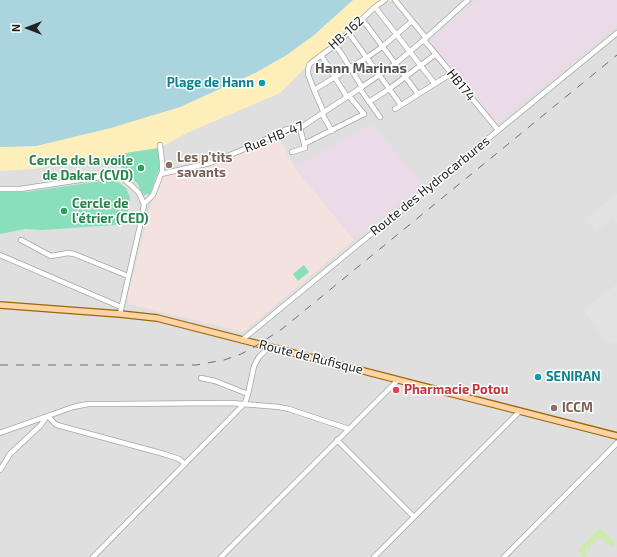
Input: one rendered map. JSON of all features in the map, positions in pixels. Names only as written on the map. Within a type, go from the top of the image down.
[{"type":"main road","name":"Route de Rufisque","points":[[0,306],[157,318],[617,436]]},
{"type":"street","name":"HB-162","points":[[332,131],[323,114],[308,74],[308,68],[311,63],[335,45],[375,7],[386,0]]},
{"type":"street","name":"HB174","points":[[395,0],[436,54],[498,130]]},
{"type":"street","name":"Rue HB-47","points":[[161,174],[210,163],[252,146],[286,129],[300,128],[380,76],[410,52],[468,0]]},
{"type":"street","points":[[375,7],[435,84]]},
{"type":"street","points":[[362,19],[418,94]]},
{"type":"street","points":[[314,90],[366,58],[412,21]]},
{"type":"street","points":[[348,32],[401,105]]},
{"type":"street","name":"Route des Hydrocarbures","points":[[242,340],[617,33]]},
{"type":"street","points":[[335,45],[351,68],[369,102],[380,117]]},
{"type":"street","points":[[369,102],[436,54]]},
{"type":"street","points":[[292,152],[364,114],[348,97],[334,78],[321,55]]},
{"type":"street","points":[[395,109],[452,73]]},
{"type":"street","points":[[300,128],[305,146]]},
{"type":"street","points":[[144,204],[153,195],[161,174],[162,162],[160,145]]},
{"type":"street","points":[[0,189],[20,189],[115,176],[121,177],[139,193],[144,204],[144,210],[120,314]]},
{"type":"street","points":[[21,240],[51,256],[68,253],[74,254],[128,276]]},
{"type":"street","points":[[0,255],[121,307]]},
{"type":"street","points":[[93,557],[245,404],[254,366],[259,357],[269,347]]},
{"type":"street","points":[[201,378],[248,394]]},
{"type":"street","points":[[221,557],[398,380]]},
{"type":"street","points":[[0,432],[73,407],[88,404],[231,403],[279,407],[349,429]]},
{"type":"street","points":[[374,557],[520,410]]},
{"type":"street","points":[[47,417],[57,425],[164,454],[177,458],[185,464]]},
{"type":"street","points":[[0,470],[10,454],[42,424],[47,417]]},
{"type":"street","points":[[337,440],[414,517]]},
{"type":"street","points":[[504,557],[617,443]]},
{"type":"shaded area","points":[[353,0],[617,0],[617,557],[0,557],[0,147],[180,107],[255,73],[285,56],[313,36]]},
{"type":"shaded area","points":[[477,0],[617,0],[617,25],[496,123],[429,41]]},
{"type":"shaded area","points":[[372,124],[423,184],[354,240],[294,167]]},
{"type":"shaded area","points":[[279,137],[294,167],[354,240],[243,332],[129,304],[127,299],[152,200],[161,178],[164,175],[209,166]]},
{"type":"shaded area","points":[[617,194],[617,223],[612,218],[596,232],[585,220]]},
{"type":"shaded area","points":[[617,284],[617,342],[607,342],[583,310]]},
{"type":"green space","name":"Cercle de la voile de Dakar (CVD)","points":[[159,148],[161,164],[150,194],[142,195],[138,184],[128,174],[122,172],[119,154]]},
{"type":"green space","name":"Cercle de l'étrier (CED)","points":[[109,180],[118,182],[126,188],[130,197],[126,216],[115,225],[42,230],[25,229],[0,234],[0,191],[26,192]]},
{"type":"green space","points":[[304,265],[309,272],[298,281],[293,274]]},
{"type":"green space","points":[[600,528],[616,543],[612,547],[600,538],[589,547],[591,549],[590,551],[587,548],[584,551],[588,556],[583,557],[577,550]]},
{"type":"sand","name":"Plage de Hann","points":[[353,0],[394,0],[386,2],[332,48],[308,65],[280,93],[189,132],[159,148],[34,169],[0,171],[0,147],[36,146],[180,107],[255,73],[285,56],[313,36]]},
{"type":"water","points":[[0,0],[353,0],[313,36],[285,56],[255,73],[180,107],[111,128],[36,146],[0,147]]},
{"type":"railway","points":[[0,365],[196,365],[224,360],[251,349],[282,329],[617,55]]},
{"type":"place","name":"Plage de Hann","points":[[262,83]]},
{"type":"place","name":"Les p'tits savants","points":[[169,165]]},
{"type":"place","name":"Cercle de la voile de Dakar (CVD)","points":[[141,168]]},
{"type":"place","name":"Cercle de l'étrier (CED)","points":[[64,211]]},
{"type":"place","name":"SENIRAN","points":[[538,377]]},
{"type":"place","name":"Pharmacie Potou","points":[[396,390]]},
{"type":"place","name":"ICCM","points":[[554,408]]},
{"type":"district","name":"Hann Marinas","points":[[361,68]]}]
